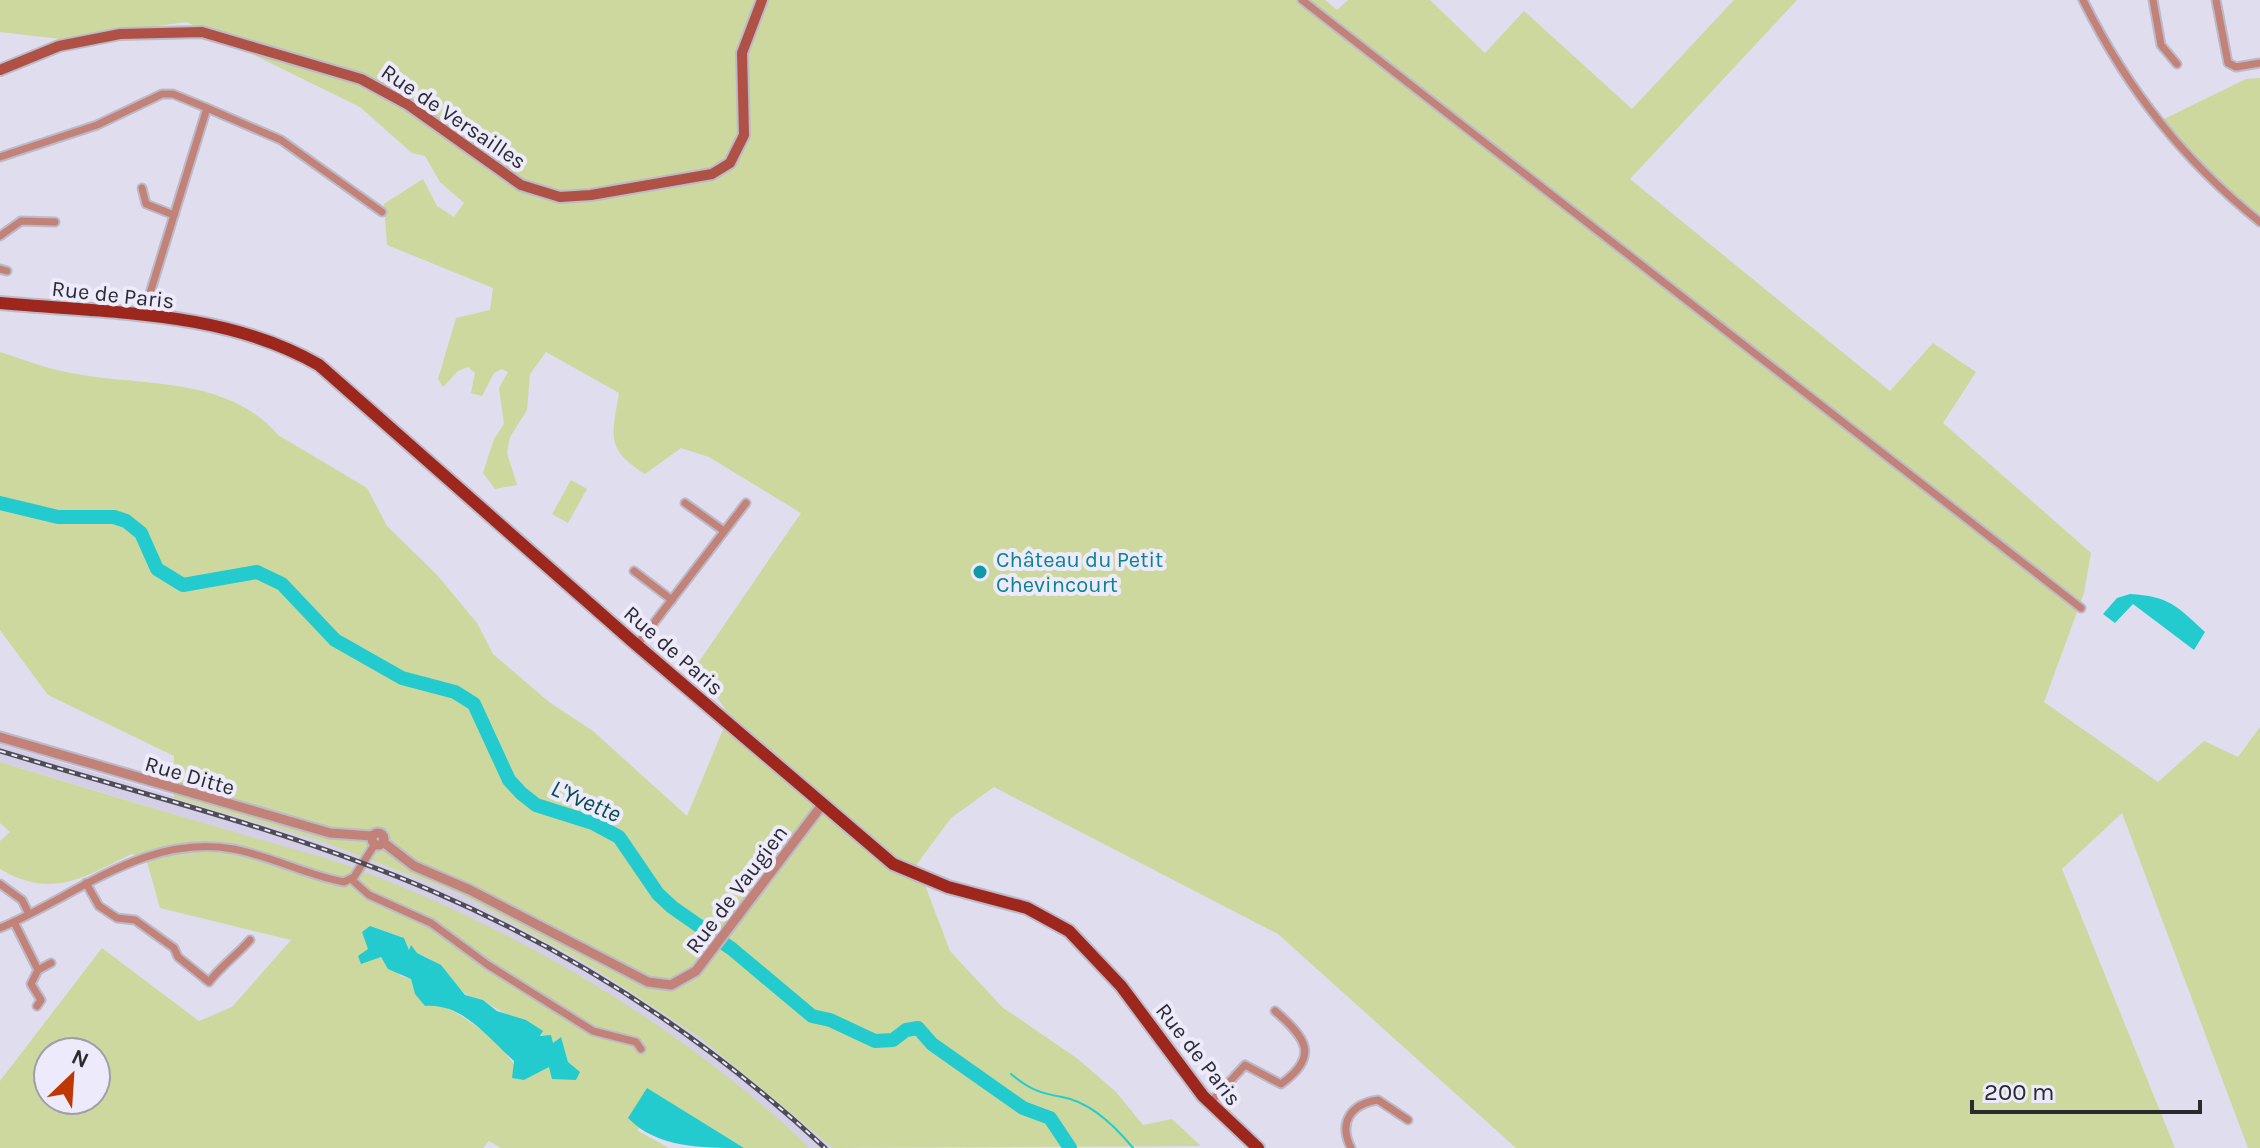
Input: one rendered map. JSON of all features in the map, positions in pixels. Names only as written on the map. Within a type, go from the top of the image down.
[{"type":"main road","name":"Rue de Versailles","points":[[0,70],[59,46],[120,34],[202,32],[361,79],[407,104],[504,176],[542,193],[560,197],[591,195],[721,171],[736,156],[744,135],[742,53],[762,0]]},
{"type":"main road","name":"Rue de Paris","points":[[0,303],[143,316],[254,334],[319,365],[637,645],[893,864],[935,883],[1027,908],[1069,931],[1121,986],[1209,1104],[1258,1148]]},
{"type":"street","points":[[1302,0],[2081,608]]},
{"type":"street","points":[[2083,0],[2110,52],[2156,121],[2208,178],[2260,222]]},
{"type":"street","points":[[2153,0],[2161,45],[2177,64]]},
{"type":"street","points":[[2216,0],[2228,63],[2232,67],[2260,63]]},
{"type":"street","points":[[0,157],[97,125],[162,94],[173,94],[281,140],[382,212]]},
{"type":"street","points":[[143,316],[207,108]]},
{"type":"street","points":[[142,188],[146,204],[174,215]]},
{"type":"street","points":[[0,236],[21,221],[55,222]]},
{"type":"street","points":[[685,503],[724,531]]},
{"type":"street","points":[[637,645],[746,503]]},
{"type":"street","points":[[634,571],[672,600]]},
{"type":"street","name":"Rue Ditte","points":[[0,737],[330,833],[377,841]]},
{"type":"street","name":"Rue de Vaugien","points":[[377,841],[414,866],[470,890],[614,968],[648,982],[671,985],[696,971],[714,950],[822,805]]},
{"type":"street","points":[[0,928],[86,883],[157,852],[196,846],[233,849],[339,881],[351,879],[377,841]]},
{"type":"street","points":[[351,879],[369,895],[431,923],[488,965],[593,1031],[636,1042],[641,1049]]},
{"type":"street","points":[[86,883],[99,906],[117,918],[135,920],[174,948],[178,957],[209,982],[225,961],[236,956],[250,940]]},
{"type":"street","points":[[0,884],[22,900],[29,914]]},
{"type":"street","points":[[14,922],[38,970]]},
{"type":"street","points":[[37,1006],[41,1000],[31,984],[38,970],[51,963]]},
{"type":"street","points":[[1209,1104],[1245,1065],[1281,1084],[1299,1071],[1306,1054],[1303,1040],[1275,1011]]},
{"type":"street","points":[[1351,1148],[1344,1133],[1347,1119],[1363,1102],[1378,1100],[1408,1120]]},
{"type":"shaded area","points":[[0,744],[315,839],[460,894],[589,965],[699,1037],[833,1148],[810,1148],[718,1070],[658,1028],[593,986],[452,910],[353,868],[0,762]]},
{"type":"green space","points":[[0,0],[1325,0],[1337,10],[1348,0],[1430,0],[1485,53],[1524,11],[1632,109],[1734,0],[1797,0],[1630,179],[1890,391],[1933,343],[1976,372],[1943,423],[2091,553],[2084,593],[2044,702],[2158,782],[2204,741],[2238,757],[2260,727],[2260,1148],[2248,1148],[2122,813],[2062,869],[2175,1148],[1516,1148],[1278,934],[994,787],[951,818],[917,864],[950,951],[1002,1007],[1078,1059],[1116,1092],[1143,1125],[1172,1119],[1201,1146],[833,1148],[699,1037],[589,965],[460,894],[315,839],[174,798],[174,756],[48,695],[0,630],[0,352],[71,373],[208,393],[234,402],[257,416],[278,435],[367,488],[387,526],[437,575],[477,623],[493,654],[549,702],[593,731],[687,816],[729,715],[696,666],[801,513],[709,457],[681,448],[645,474],[623,457],[614,440],[619,393],[546,352],[530,374],[527,410],[510,437],[507,453],[517,485],[495,489],[483,473],[494,439],[504,424],[499,388],[508,372],[502,369],[494,373],[482,396],[471,393],[475,373],[468,367],[458,371],[443,387],[438,379],[456,318],[490,310],[493,288],[387,245],[384,204],[423,179],[437,206],[454,217],[464,203],[440,182],[425,156],[412,153],[360,107],[187,22],[61,39],[0,32]]},
{"type":"green space","points":[[2260,78],[2260,218],[2230,193],[2162,120],[2246,79]]},
{"type":"green space","points":[[571,480],[587,489],[568,523],[552,514]]},
{"type":"green space","points":[[0,762],[354,868],[477,920],[596,986],[708,1062],[810,1148],[744,1148],[648,1089],[638,1131],[669,1148],[501,1148],[489,1141],[483,1148],[0,1148],[0,1081],[32,1039],[32,1116],[112,1116],[112,1036],[35,1036],[102,948],[199,1021],[232,1007],[291,940],[160,908],[147,862],[132,854],[68,882],[36,883],[19,878],[0,869],[0,841],[10,832],[0,823]],"holes":[[[370,926],[404,938],[410,952],[434,962],[465,994],[483,1000],[553,1044],[560,1037],[568,1062],[550,1066],[524,1080],[491,1038],[448,1008],[415,994],[411,979],[401,976],[366,944]]]},
{"type":"water","points":[[2130,594],[2163,600],[2187,615],[2205,632],[2194,650],[2133,604],[2115,623],[2103,614],[2117,598]]},
{"type":"water","points":[[370,926],[404,938],[409,950],[411,945],[417,953],[441,965],[465,995],[483,1000],[497,1011],[526,1020],[543,1031],[540,1036],[551,1035],[553,1043],[561,1037],[568,1062],[580,1072],[576,1080],[552,1079],[549,1067],[524,1080],[512,1078],[514,1061],[474,1023],[451,1010],[425,1006],[415,994],[411,979],[388,969],[381,957],[361,964],[358,956],[368,949],[362,932]]},
{"type":"water","points":[[647,1088],[744,1148],[681,1144],[666,1141],[640,1128],[628,1118]]},
{"type":"waterway","name":"L'Yvette","points":[[0,503],[58,517],[114,517],[126,521],[141,533],[157,569],[183,585],[257,572],[282,584],[335,640],[402,678],[455,692],[474,704],[509,780],[521,793],[536,805],[593,823],[619,837],[658,894],[672,907],[732,949],[812,1016],[830,1020],[875,1041],[893,1040],[906,1030],[918,1028],[932,1044],[1023,1108],[1050,1118],[1070,1148]]},
{"type":"waterway","name":"L'Yvette","points":[[1011,1074],[1035,1090],[1083,1104],[1110,1124],[1133,1148]]},
{"type":"railway","points":[[0,751],[326,850],[486,915],[589,971],[688,1036],[735,1071],[825,1148]]},
{"type":"place","name":"Château du Petit Chevincourt","points":[[980,572]]}]
